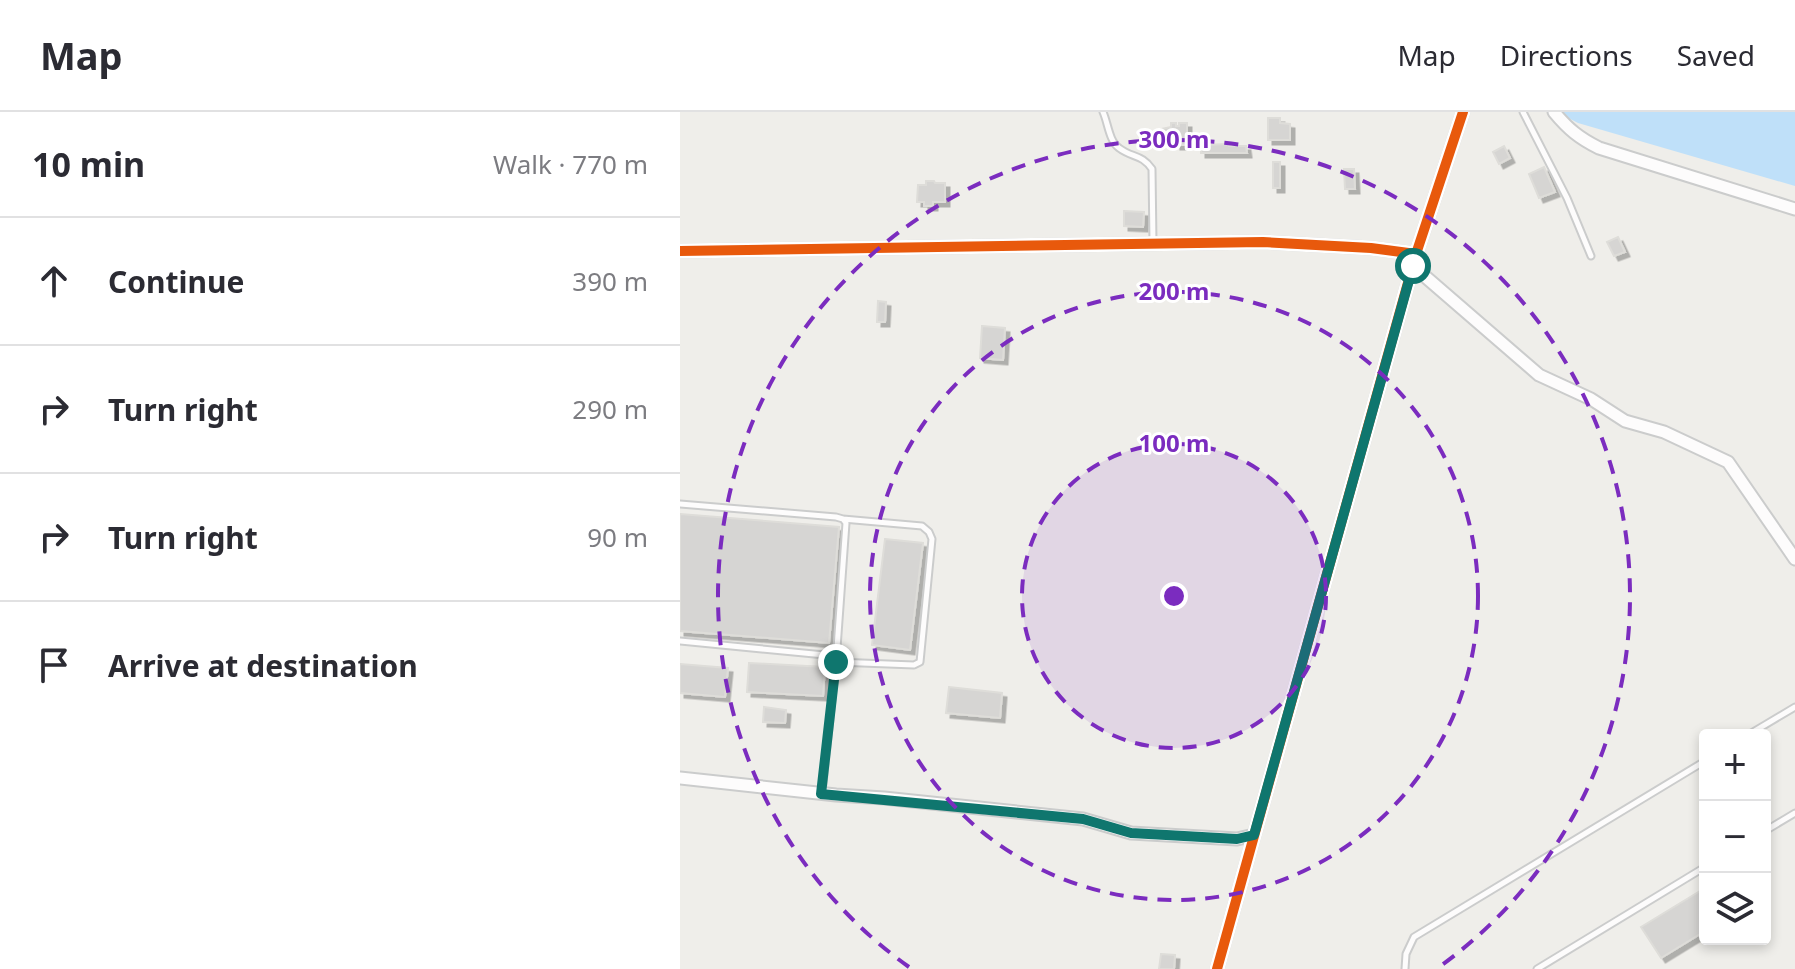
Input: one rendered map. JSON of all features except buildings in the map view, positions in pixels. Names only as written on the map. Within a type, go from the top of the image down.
[{"type":"street","points":[[1217,969],[1415,260],[1463,112]]},
{"type":"street","points":[[1554,112],[1579,138],[1599,148],[1795,209]]},
{"type":"street","points":[[680,251],[1263,242],[1371,248],[1415,260],[1539,375],[1591,399],[1625,421],[1664,432],[1728,462],[1795,559]]},
{"type":"street","points":[[680,778],[1083,819],[1131,833],[1237,839],[1254,835]]},
{"type":"lane","points":[[1103,112],[1118,148],[1146,160],[1152,169],[1153,243]]},
{"type":"lane","points":[[1523,112],[1567,198],[1591,256]]},
{"type":"lane","points":[[680,504],[922,526],[929,532],[932,539],[920,662],[914,665],[836,662]]},
{"type":"lane","points":[[821,794],[836,662],[846,523],[843,519]]},
{"type":"lane","points":[[680,641],[830,654],[835,656],[836,662]]},
{"type":"lane","points":[[1758,729],[1795,707]]},
{"type":"lane","points":[[1405,969],[1406,954],[1414,937],[1699,765]]},
{"type":"lane","points":[[1771,827],[1795,813]]},
{"type":"lane","points":[[1537,969],[1699,871]]},
{"type":"water","points":[[1557,112],[1795,112],[1795,186],[1578,123]]},
{"type":"cycle path","points":[[1217,969],[1416,254],[1463,112]]},
{"type":"cycle path","points":[[680,251],[1263,242],[1371,248],[1416,254]]},
{"type":"route","points":[[836,662],[821,794],[1083,819],[1131,833],[1237,839],[1254,835],[1413,266]]}]
